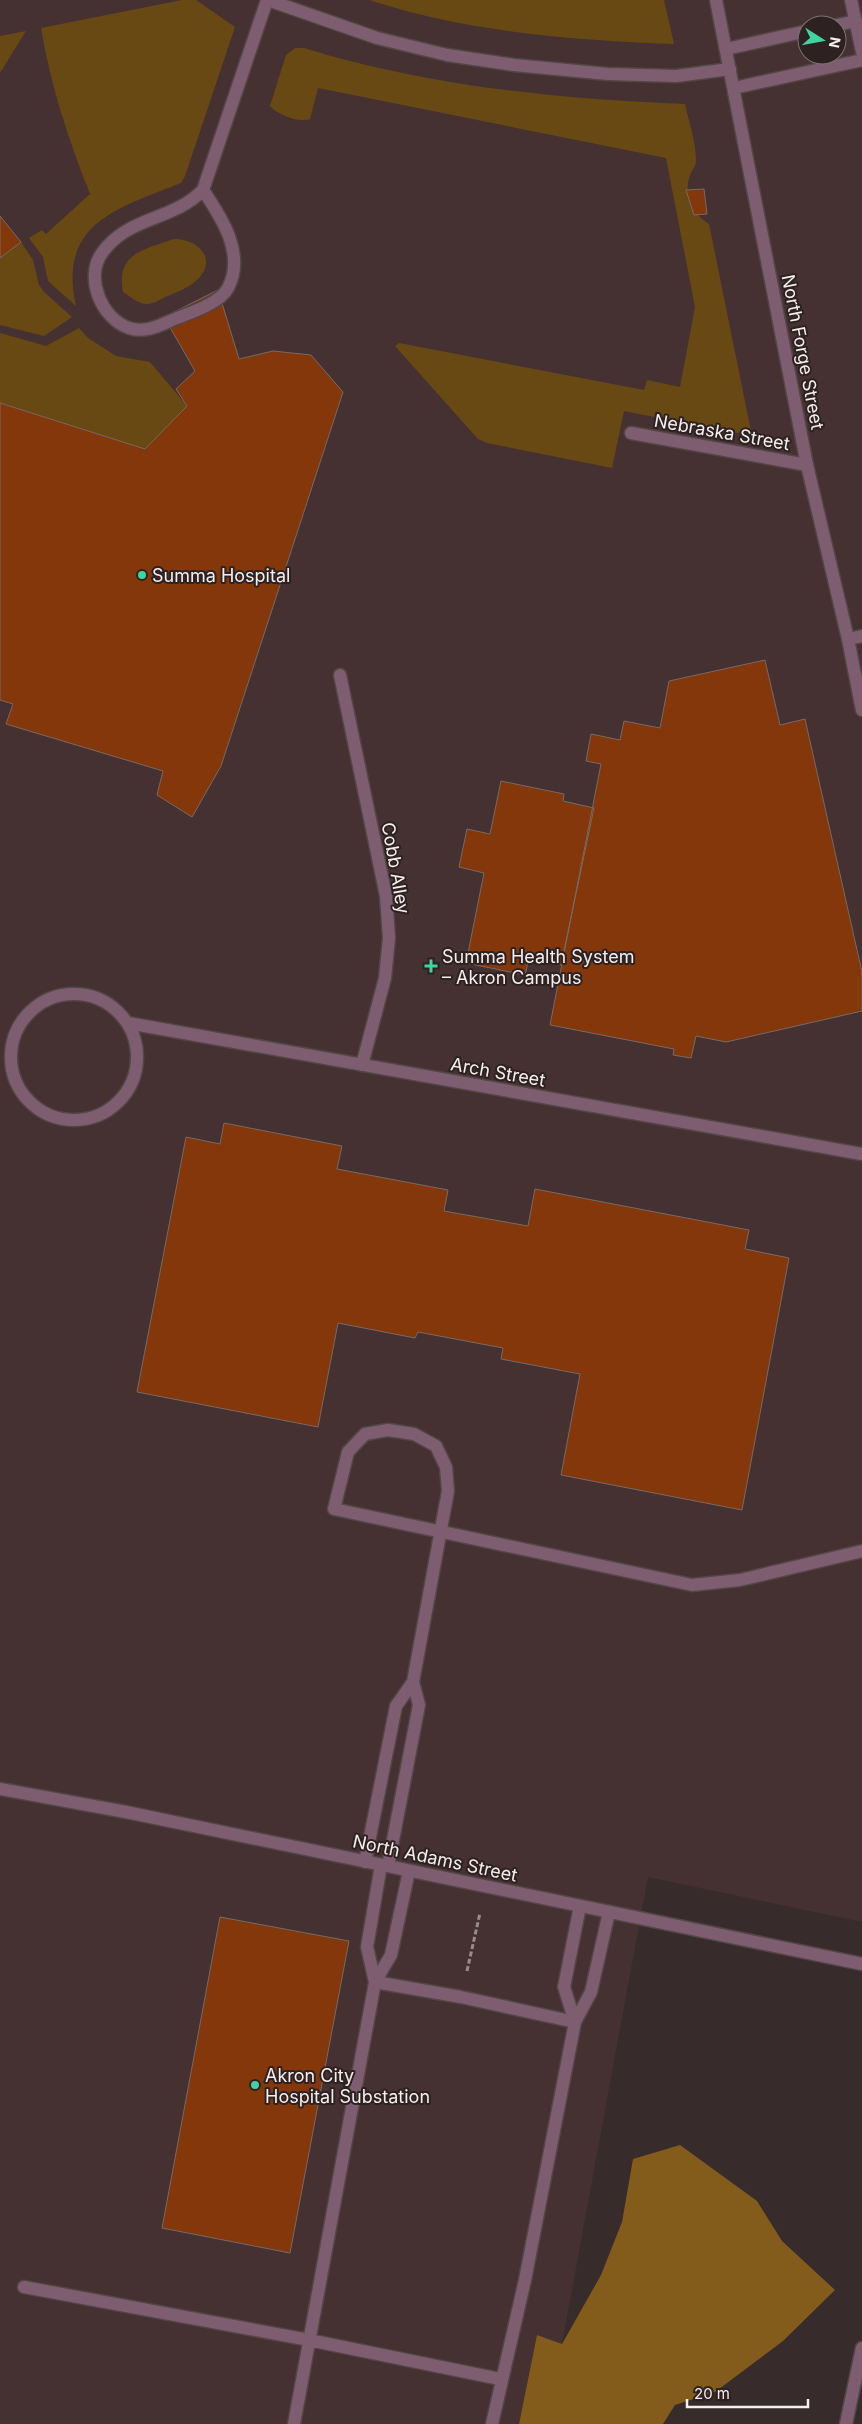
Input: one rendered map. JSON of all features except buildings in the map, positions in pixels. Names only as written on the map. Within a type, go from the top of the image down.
[{"type":"street","points":[[203,190],[222,218],[232,245],[234,270],[228,289],[206,307],[148,330],[129,328],[108,314],[97,293],[95,273],[100,255],[116,236],[192,202],[203,190],[267,0],[377,38],[447,55],[608,74],[676,76],[730,69]]},
{"type":"street","name":"North Forge Street","points":[[716,0],[807,465],[859,684],[862,710]]},
{"type":"street","points":[[851,0],[862,52]]},
{"type":"street","points":[[847,23],[856,21]]},
{"type":"street","points":[[726,49],[797,34]]},
{"type":"street","points":[[734,88],[862,60]]},
{"type":"street","name":"Nebraska Street","points":[[631,433],[807,465]]},
{"type":"street","points":[[848,639],[862,636]]},
{"type":"street","name":"Cobb Alley","points":[[340,676],[386,896],[389,938],[385,978],[362,1065]]},
{"type":"street","points":[[73,993],[94,996],[114,1007],[128,1024],[136,1042],[137,1062],[128,1088],[121,1099],[106,1112],[86,1119],[66,1120],[53,1117],[30,1104],[18,1088],[11,1067],[11,1045],[19,1024],[33,1008],[51,997],[73,993]]},
{"type":"street","name":"Arch Street","points":[[128,1024],[862,1154]]},
{"type":"street","points":[[365,1862],[396,1706],[413,1682],[441,1530],[448,1492],[446,1467],[436,1446],[414,1434],[388,1430],[364,1434],[348,1452],[334,1509],[441,1530],[692,1585],[740,1580],[862,1551]]},
{"type":"street","points":[[375,1982],[367,1947],[419,1705],[413,1682]]},
{"type":"street","name":"North Adams Street","points":[[0,1789],[126,1812],[862,1964]]},
{"type":"street","points":[[294,2424],[375,1982],[391,1955],[410,1871]]},
{"type":"street","points":[[575,2022],[564,1987],[580,1906]]},
{"type":"street","points":[[492,2424],[500,2379],[525,2280],[575,2022],[591,1992],[610,1912]]},
{"type":"street","points":[[375,1982],[575,2022]]},
{"type":"street","points":[[24,2287],[310,2340],[500,2379]]},
{"type":"street","points":[[846,2424],[862,2348]]},
{"type":"path","points":[[461,1998],[482,1905]]},
{"type":"shaded area","name":"Summa Health System – Akron Campus","points":[[0,0],[862,0],[862,1922],[648,1877],[562,2344],[537,2335],[519,2424],[0,2424]]},
{"type":"shaded area","points":[[182,0],[196,0],[235,27],[185,176],[181,183],[116,211],[98,222],[85,237],[76,255],[73,278],[76,306],[48,281],[43,257],[29,238],[42,230],[46,234],[90,194],[61,112],[41,28]]},
{"type":"shaded area","points":[[369,0],[664,0],[674,44],[559,37],[482,27],[406,11]]},
{"type":"shaded area","points":[[26,31],[0,73],[0,36]]},
{"type":"shaded area","points":[[295,48],[304,48],[397,72],[493,88],[637,102],[685,104],[696,154],[695,166],[688,182],[689,196],[694,210],[709,224],[751,431],[736,433],[624,411],[612,468],[487,443],[478,439],[395,346],[399,343],[644,390],[647,380],[680,387],[695,307],[666,158],[318,88],[310,119],[300,120],[289,117],[270,106],[286,55]]},
{"type":"shaded area","points":[[174,239],[191,243],[203,252],[206,258],[206,266],[196,281],[149,304],[138,302],[123,292],[122,279],[128,261],[142,250]]},
{"type":"shaded area","points":[[21,242],[33,260],[39,285],[44,292],[72,317],[44,336],[0,325],[0,258]]},
{"type":"shaded area","points":[[79,328],[88,338],[116,356],[150,362],[187,406],[145,449],[0,403],[0,333],[46,346]]},
{"type":"shaded area","points":[[680,2145],[757,2201],[782,2241],[835,2290],[783,2341],[715,2392],[675,2405],[663,2424],[519,2424],[537,2335],[562,2344],[601,2275],[622,2222],[633,2159]]},
{"type":"place","name":"Summa Hospital","points":[[142,575]]},
{"type":"place","name":"Summa Health System – Akron Campus","points":[[431,966]]},
{"type":"place","name":"Akron City Hospital Substation","points":[[255,2085]]}]
